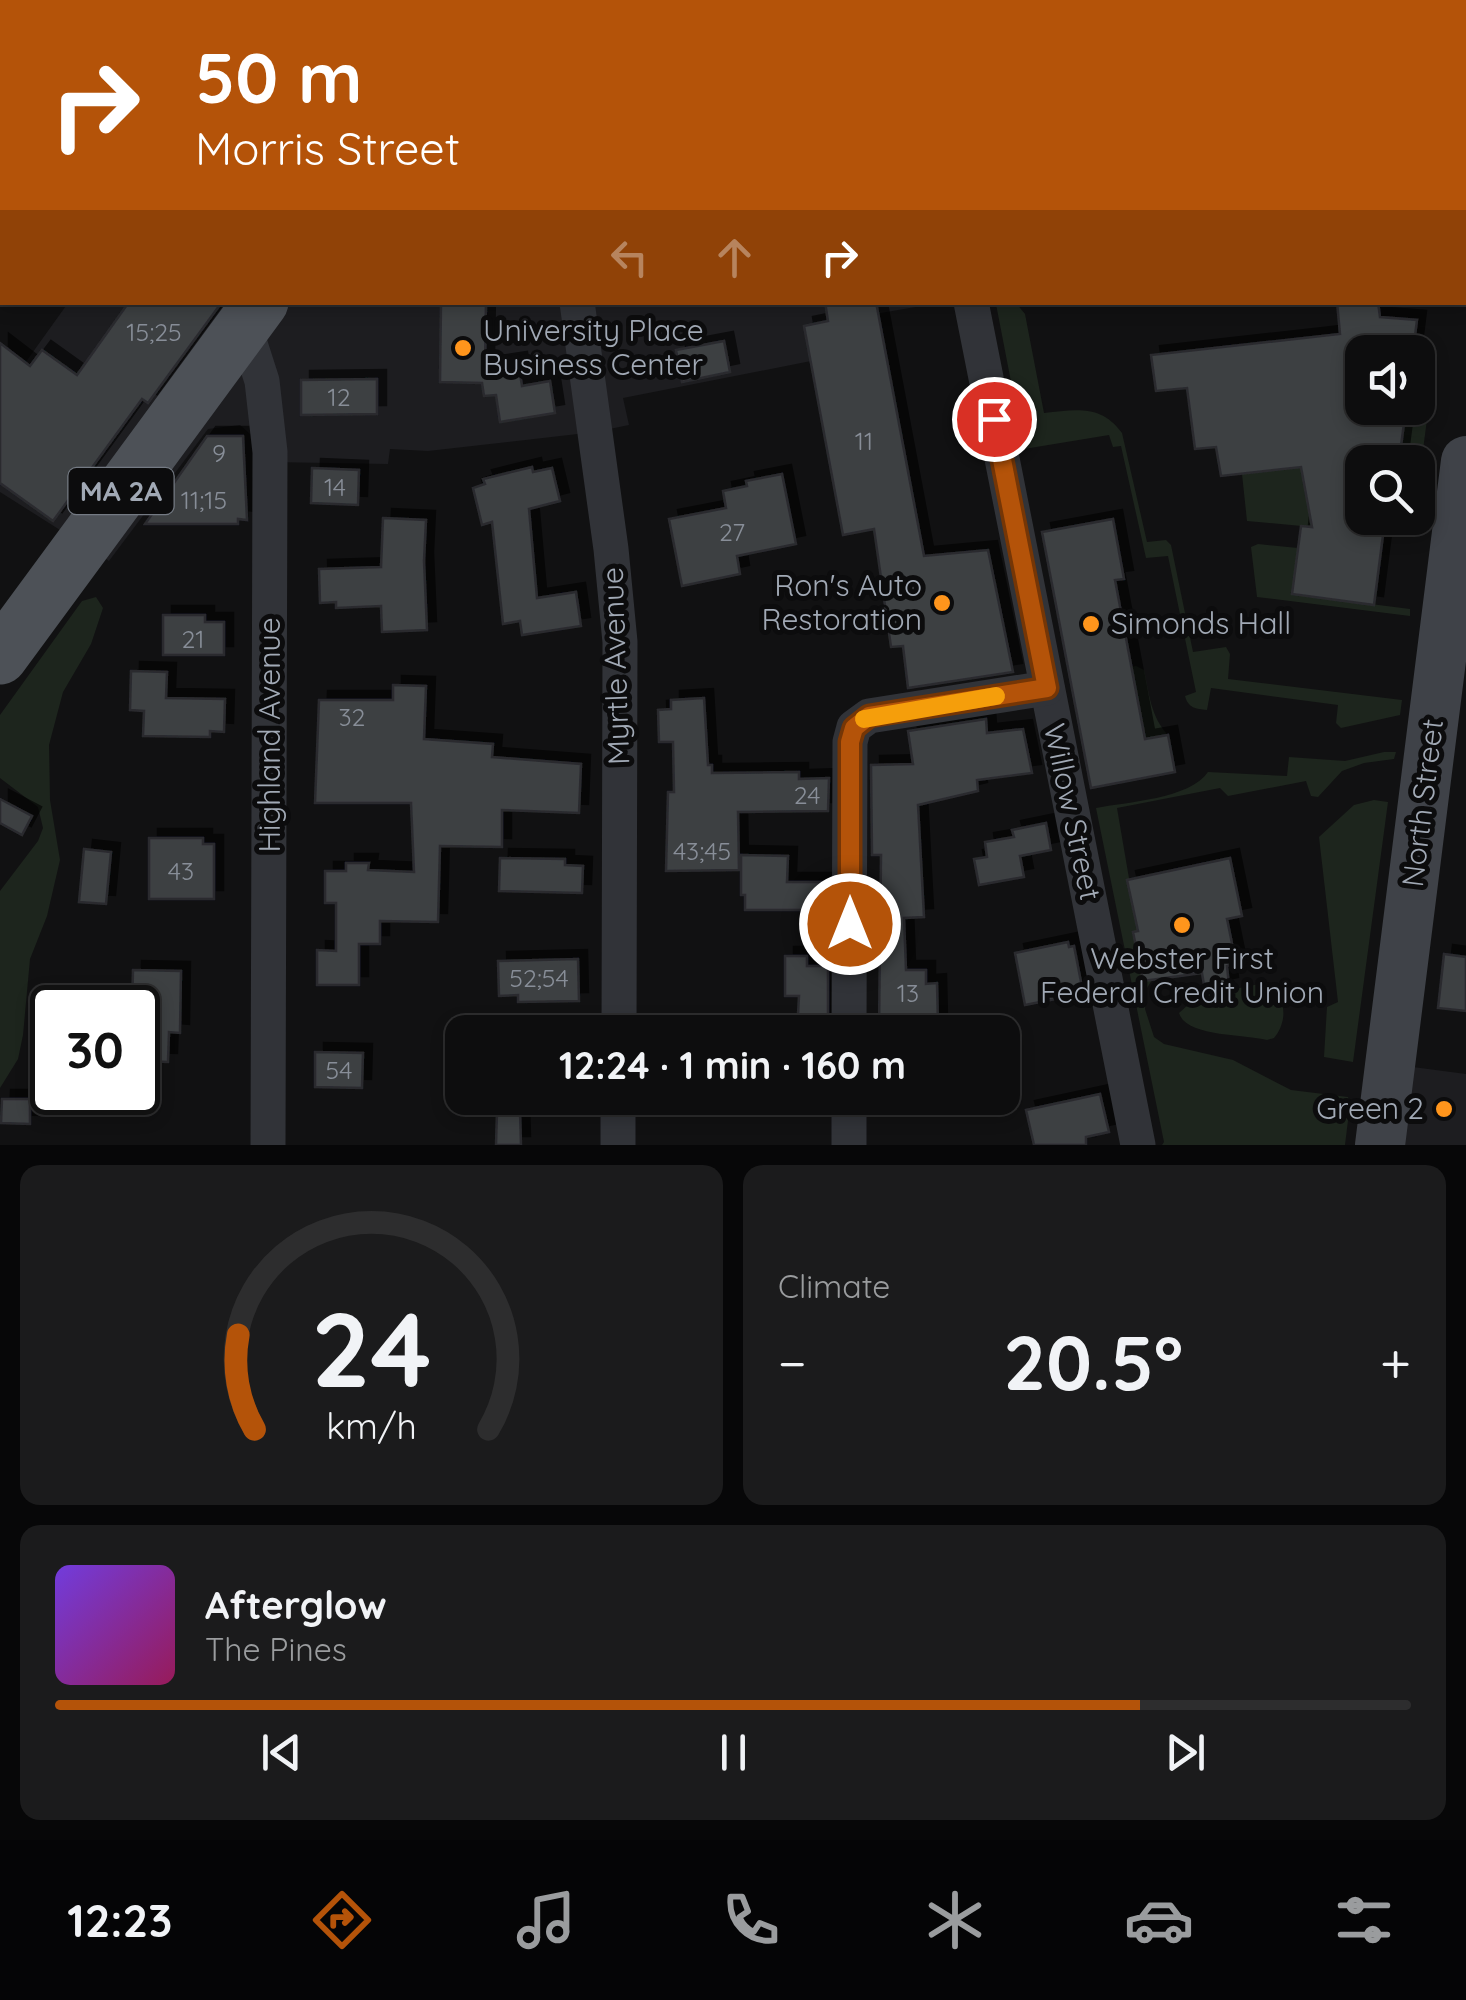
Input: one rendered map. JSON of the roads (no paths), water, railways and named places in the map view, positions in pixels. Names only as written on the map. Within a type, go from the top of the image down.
[{"type":"main road","name":"MA 2A","points":[[0,656],[261,311]]},
{"type":"street","name":"Myrtle Avenue","points":[[577,305],[620,642],[619,1015]]},
{"type":"street","name":"Willow Street","points":[[971,305],[1138,1145]]},
{"type":"street","name":"Highland Avenue","points":[[261,311],[262,381],[270,452],[268,1145]]},
{"type":"street","name":"North Street","points":[[1380,1145],[1466,461]]},
{"type":"street","points":[[849,1015],[850,742],[854,728],[869,716],[1047,688]]},
{"type":"street","points":[[618,1115],[618,1145]]},
{"type":"street","points":[[848,1145],[849,1115]]},
{"type":"place","name":"University Place Business Center","points":[[463,348]]},
{"type":"place","name":"Ron's Auto Restoration","points":[[942,603]]},
{"type":"place","name":"Simonds Hall","points":[[1091,624]]},
{"type":"place","name":"Webster First Federal Credit Union","points":[[1182,925]]},
{"type":"place","name":"Green 2","points":[[1444,1109]]}]
